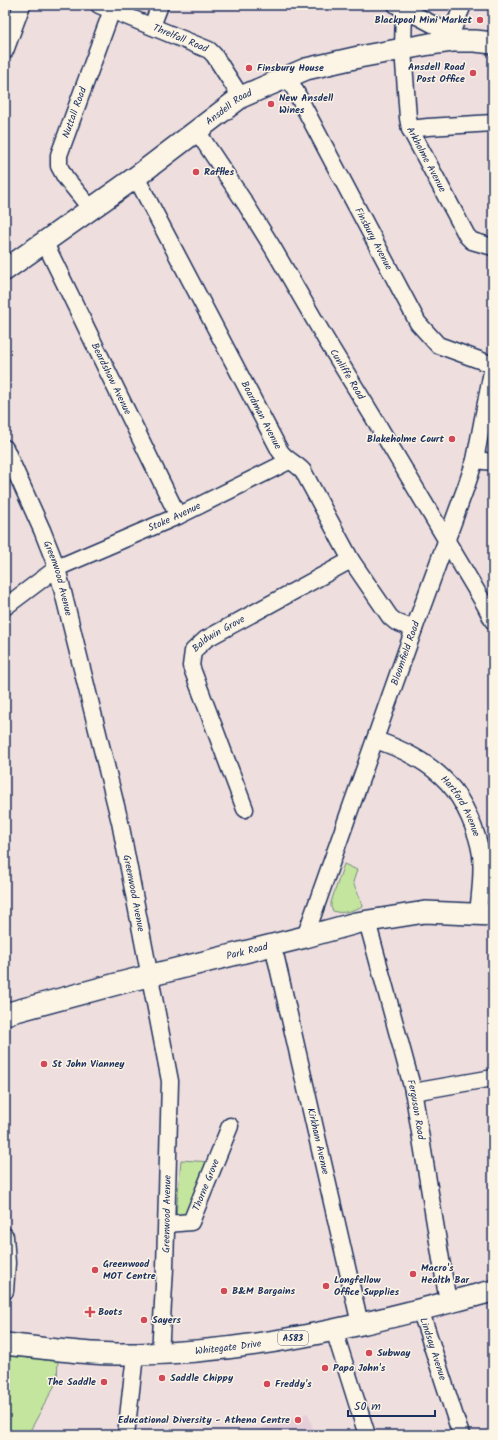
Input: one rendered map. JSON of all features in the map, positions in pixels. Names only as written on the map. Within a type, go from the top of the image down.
[{"type":"main road","name":"Ansdell Road","points":[[5,270],[136,177],[241,97],[306,69],[430,44],[448,34],[493,44]]},
{"type":"main road","name":"Park Road","points":[[5,1014],[367,921],[425,912],[486,914]]},
{"type":"main road","name":"Whitegate Drive","points":[[5,1344],[57,1350],[135,1354],[194,1352],[253,1345],[334,1330],[493,1291]]},
{"type":"street","points":[[5,52],[22,5]]},
{"type":"street","points":[[152,26],[160,5]]},
{"type":"street","points":[[399,7],[448,34],[463,5]]},
{"type":"street","name":"Arkholme Avenue","points":[[399,7],[410,130],[467,236],[472,241],[493,247]]},
{"type":"street","name":"Threlfall Road","points":[[106,8],[210,50],[241,97]]},
{"type":"street","name":"Nuttall Road","points":[[90,209],[65,177],[59,166],[58,155],[106,8]]},
{"type":"street","name":"Finsbury Avenue","points":[[288,77],[418,322],[438,345],[493,366]]},
{"type":"street","points":[[410,130],[428,127],[493,123]]},
{"type":"street","name":"Cunliffe Road","points":[[197,131],[273,248],[325,338],[485,605],[493,621]]},
{"type":"street","name":"Boardman Avenue","points":[[136,177],[280,450],[289,461],[303,471],[351,560],[390,617],[396,622],[414,629]]},
{"type":"street","name":"Beardshaw Avenue","points":[[45,243],[178,516]]},
{"type":"street","name":"Bloomfield Road","points":[[305,938],[475,460],[493,366]]},
{"type":"street","name":"Greenwood Avenue","points":[[5,448],[42,530],[57,568],[120,822],[170,1081],[167,1224],[160,1354]]},
{"type":"street","points":[[475,460],[493,462]]},
{"type":"street","name":"Stoke Avenue","points":[[5,607],[57,568],[178,516],[289,461]]},
{"type":"street","name":"Baldwin Grove","points":[[245,809],[190,666],[192,651],[206,639],[351,560]]},
{"type":"street","name":"Hartford Avenue","points":[[375,740],[393,745],[425,765],[448,782],[461,802],[476,833],[481,856],[486,914]]},
{"type":"street","name":"Ferguson Road","points":[[367,921],[413,1092],[448,1302]]},
{"type":"street","name":"Kirkham Avenue","points":[[276,958],[360,1324]]},
{"type":"street","points":[[413,1092],[493,1078]]},
{"type":"street","name":"Thorne Grove","points":[[167,1224],[191,1222],[230,1126]]},
{"type":"street","points":[[5,1236],[7,1263],[5,1291]]},
{"type":"street","name":"Lindsay Avenue","points":[[420,1309],[461,1435]]},
{"type":"street","points":[[334,1330],[367,1435]]},
{"type":"street","points":[[126,1435],[135,1354]]},
{"type":"shaded area","name":"Educational Diversity - Athena Centre","points":[[308,1413],[315,1435],[263,1435],[262,1428]]},
{"type":"green space","points":[[344,864],[357,870],[353,882],[363,906],[348,912],[337,912],[333,911],[331,902]]},
{"type":"green space","points":[[181,1160],[211,1162],[189,1215],[176,1215]]},
{"type":"green space","points":[[5,1356],[58,1359],[57,1381],[31,1429],[33,1435],[5,1435]]},
{"type":"place","name":"Blackpool Mini Market","points":[[480,20]]},
{"type":"place","name":"Finsbury House","points":[[249,68]]},
{"type":"place","name":"Ansdell Road Post Office","points":[[473,73]]},
{"type":"place","name":"New Ansdell Wines","points":[[271,104]]},
{"type":"place","name":"Raffles","points":[[196,172]]},
{"type":"place","name":"Blakeholme Court","points":[[452,439]]},
{"type":"place","name":"St John Vianney","points":[[44,1064]]},
{"type":"place","name":"Greenwood MOT Centre","points":[[95,1270]]},
{"type":"place","name":"Macro's Health Bar","points":[[413,1274]]},
{"type":"place","name":"Longfellow Office Supplies","points":[[326,1286]]},
{"type":"place","name":"B&M Bargains","points":[[224,1291]]},
{"type":"place","name":"Boots","points":[[90,1312]]},
{"type":"place","name":"Sayers","points":[[144,1320]]},
{"type":"place","name":"Subway","points":[[369,1353]]},
{"type":"place","name":"Papa John's","points":[[325,1368]]},
{"type":"place","name":"Saddle Chippy","points":[[162,1378]]},
{"type":"place","name":"The Saddle","points":[[104,1382]]},
{"type":"place","name":"Freddy's","points":[[267,1384]]},
{"type":"place","name":"Educational Diversity - Athena Centre","points":[[298,1420]]}]
